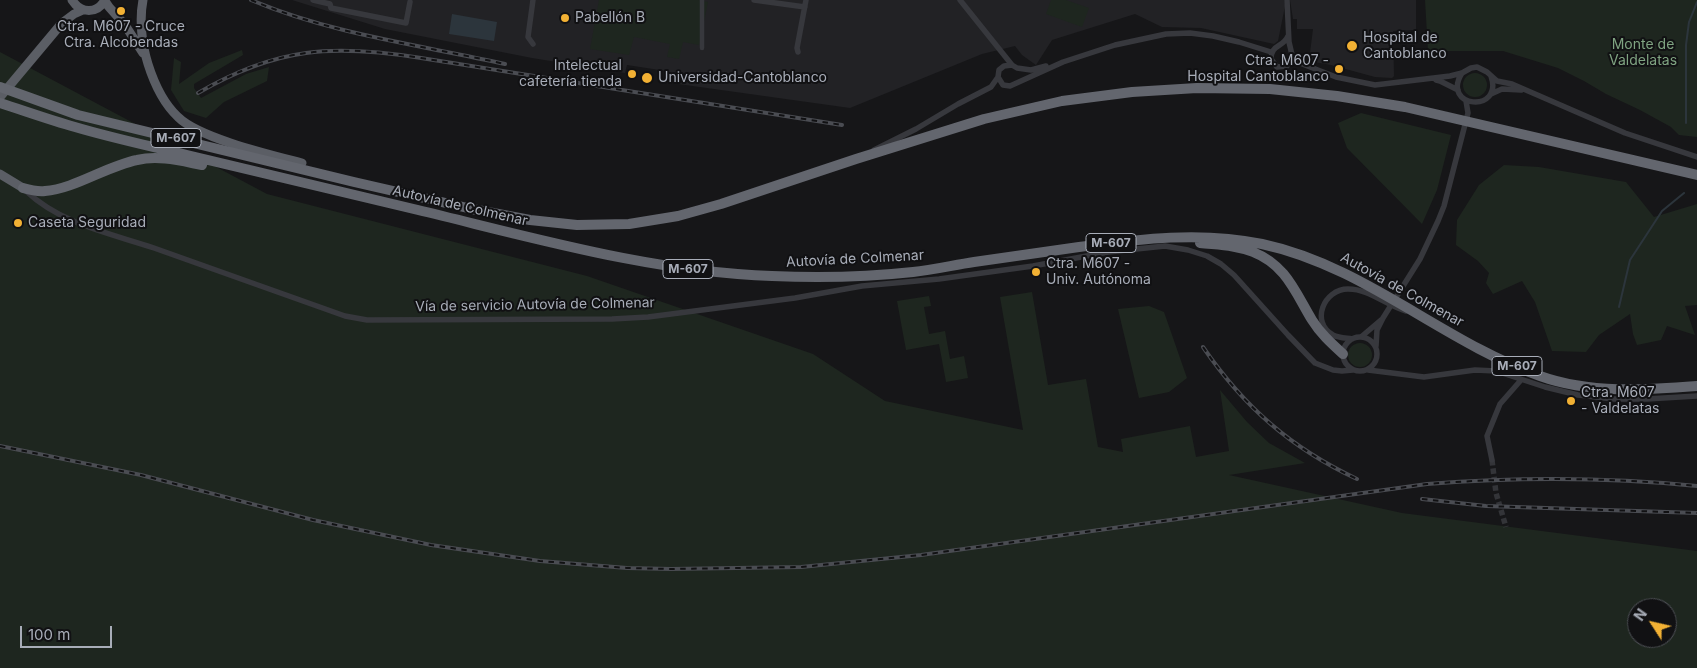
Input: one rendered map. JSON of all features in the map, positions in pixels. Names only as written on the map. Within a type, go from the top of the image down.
[{"type":"highway","points":[[72,0],[75,5],[83,10],[91,11],[96,10],[105,1],[139,39],[151,74],[162,95],[178,117],[186,124],[218,138],[302,163],[326,168],[354,182]]},
{"type":"highway","points":[[62,23],[72,0]]},
{"type":"highway","points":[[139,39],[143,0]]},
{"type":"highway","points":[[0,97],[62,23],[83,10]]},
{"type":"highway","name":"Autovía de Colmenar","points":[[0,87],[78,115],[354,182],[472,209],[530,220],[577,225],[630,224],[678,216],[712,207],[984,119],[1062,101],[1132,92],[1188,89],[1270,89],[1337,96],[1405,107],[1697,175]]},
{"type":"highway","name":"Autovía de Colmenar","points":[[0,103],[76,127],[332,190],[653,264],[694,270],[771,276],[836,276],[916,272],[1104,244],[1172,237],[1217,238],[1263,244],[1306,257],[1357,278],[1495,357],[1542,377],[1583,385],[1645,390],[1697,386]]},
{"type":"highway","points":[[0,174],[22,188],[34,191],[52,191],[127,162],[155,158],[178,160],[283,185],[332,190]]},
{"type":"highway","points":[[1172,237],[1193,243],[1238,247],[1254,252],[1274,264],[1292,284],[1312,320],[1325,338],[1342,354]]},
{"type":"street","points":[[313,0],[330,4],[330,8],[406,23],[410,2]]},
{"type":"street","points":[[533,0],[528,37],[533,44]]},
{"type":"street","points":[[702,0],[702,48]]},
{"type":"street","points":[[754,0],[802,5]]},
{"type":"street","points":[[798,52],[802,5],[806,0]]},
{"type":"street","points":[[960,0],[1020,74],[1018,81]]},
{"type":"street","points":[[1287,0],[1288,36],[1292,60],[1287,66],[1277,66],[1271,59],[1271,52],[1274,48],[1282,45],[1288,36]]},
{"type":"street","points":[[1001,68],[1008,65],[1031,70],[1060,63],[1115,45],[1166,34],[1190,33],[1214,36],[1271,52]]},
{"type":"street","points":[[1282,45],[1288,47],[1291,51]]},
{"type":"street","points":[[856,159],[916,129],[991,87],[998,77],[1001,68],[1000,51]]},
{"type":"street","points":[[1292,60],[1330,75],[1375,85],[1426,80],[1462,73],[1477,67],[1488,72],[1497,81],[1512,84],[1625,133],[1697,157]]},
{"type":"street","points":[[998,77],[1001,83],[1006,86],[1013,86],[1018,81],[1060,63]]},
{"type":"street","points":[[1368,370],[1375,364],[1378,358],[1376,346],[1377,330],[1382,318],[1428,245],[1444,206],[1468,113],[1466,101],[1458,90],[1457,84],[1462,73]]},
{"type":"street","points":[[1491,76],[1493,88],[1491,94]]},
{"type":"street","points":[[1426,80],[1440,81],[1458,90]]},
{"type":"street","points":[[1468,113],[1476,103],[1502,89],[1528,91]]},
{"type":"street","points":[[1466,101],[1476,103]]},
{"type":"street","name":"Vía de servicio Autovía de Colmenar","points":[[22,188],[54,212],[81,225],[345,316],[368,320],[612,319],[648,317],[795,298],[862,286],[1007,270],[1108,252],[1164,246],[1188,250],[1207,256],[1220,264],[1234,274],[1315,363],[1332,370],[1353,370]]},
{"type":"street","points":[[1376,346],[1368,338],[1352,339],[1333,335],[1325,328],[1321,311],[1326,299],[1336,291],[1347,289],[1370,294],[1397,308],[1418,314]]},
{"type":"street","points":[[1361,337],[1382,318]]},
{"type":"street","points":[[1352,339],[1344,348],[1342,354],[1346,364],[1353,370],[1358,371],[1368,370],[1424,377],[1475,370],[1496,372],[1578,395],[1613,399],[1697,396]]},
{"type":"street","points":[[1492,460],[1487,436],[1500,404],[1521,380]]},
{"type":"shaded area","points":[[292,0],[1284,0],[1285,6],[1278,41],[1274,44],[1201,28],[1162,27],[1135,14],[1052,40],[1036,65],[1022,55],[1015,46],[982,54],[850,108],[664,82],[666,71],[627,65],[625,73],[532,58],[385,29]]},
{"type":"shaded area","name":"Hospital de Cantoblanco","points":[[1290,0],[1416,0],[1416,30],[1393,31],[1394,76],[1392,78],[1375,77],[1309,61],[1313,29],[1297,29],[1297,19],[1293,19]]},
{"type":"shaded area","points":[[452,14],[497,22],[494,41],[449,34]]},
{"type":"green space","points":[[599,0],[698,0],[708,2],[699,45],[683,42],[679,59],[667,57],[670,44],[634,37],[629,55],[590,49]]},
{"type":"green space","points":[[1051,0],[1066,0],[1089,8],[1082,27],[1046,14]]},
{"type":"green space","name":"Monte de Valdelatas","points":[[1425,0],[1697,0],[1697,137],[1679,135],[1671,127],[1558,68],[1503,51],[1428,51]]},
{"type":"green space","points":[[242,50],[243,55],[194,84],[194,88],[201,98],[246,74],[269,67],[267,81],[224,102],[206,118],[184,111],[171,90],[174,58],[181,62],[179,84],[209,63]]},
{"type":"green space","points":[[0,52],[267,194],[587,276],[813,354],[885,401],[1023,430],[1000,297],[1032,292],[1048,385],[1086,379],[1098,447],[1123,452],[1121,439],[1190,426],[1196,457],[1229,451],[1220,390],[1247,422],[1269,443],[1305,463],[1229,475],[1402,513],[1697,551],[1697,668],[0,668]]},
{"type":"green space","points":[[1475,73],[1483,77],[1487,85],[1483,93],[1475,97],[1467,93],[1463,85],[1467,77]]},
{"type":"green space","points":[[1361,113],[1451,135],[1437,190],[1422,224],[1347,148],[1338,123]]},
{"type":"green space","points":[[1504,165],[1539,167],[1626,182],[1654,217],[1697,204],[1697,305],[1685,306],[1695,335],[1667,326],[1661,340],[1637,345],[1630,314],[1599,335],[1586,352],[1552,351],[1535,302],[1522,281],[1493,294],[1486,283],[1489,273],[1478,261],[1456,245],[1457,220],[1479,185]]},
{"type":"green space","points":[[929,296],[931,306],[924,307],[929,334],[945,331],[950,359],[964,356],[968,378],[946,382],[939,344],[906,350],[897,301]]},
{"type":"green space","points":[[1149,306],[1164,312],[1187,378],[1169,392],[1139,398],[1118,309]]},
{"type":"green space","points":[[1360,343],[1369,346],[1372,355],[1369,364],[1360,367],[1351,364],[1348,355],[1351,346]]},
{"type":"waterway","points":[[1686,123],[1686,45],[1689,22],[1697,2]]},
{"type":"waterway","points":[[1619,307],[1630,260],[1662,211],[1684,193]]},
{"type":"tunnel","points":[[1492,460],[1496,493],[1506,527]]},
{"type":"railway","points":[[251,0],[312,22],[376,38],[505,64]]},
{"type":"railway","points":[[198,93],[254,66],[280,58],[306,53],[360,51],[421,58],[842,125]]},
{"type":"railway","points":[[1203,347],[1235,389],[1271,424],[1311,454],[1357,479]]},
{"type":"railway","points":[[0,446],[141,475],[313,520],[431,545],[540,561],[627,568],[801,567],[921,555],[1427,484],[1562,479],[1630,481],[1697,486]]},
{"type":"railway","points":[[1422,499],[1486,506],[1697,513]]},
{"type":"place","name":"Ctra. M607 - Cruce Ctra. Alcobendas","points":[[121,11]]},
{"type":"place","name":"Pabellón B","points":[[565,18]]},
{"type":"place","name":"Hospital de Cantoblanco","points":[[1352,46]]},
{"type":"place","name":"Ctra. M607 - Hospital Cantoblanco","points":[[1339,69]]},
{"type":"place","name":"Intelectual cafetería tienda","points":[[632,74]]},
{"type":"place","name":"Universidad-Cantoblanco","points":[[647,78]]},
{"type":"place","name":"Caseta Seguridad","points":[[18,223]]},
{"type":"place","name":"Ctra. M607 - Univ. Autónoma","points":[[1036,272]]},
{"type":"place","name":"Ctra. M607 - Valdelatas","points":[[1571,401]]}]
